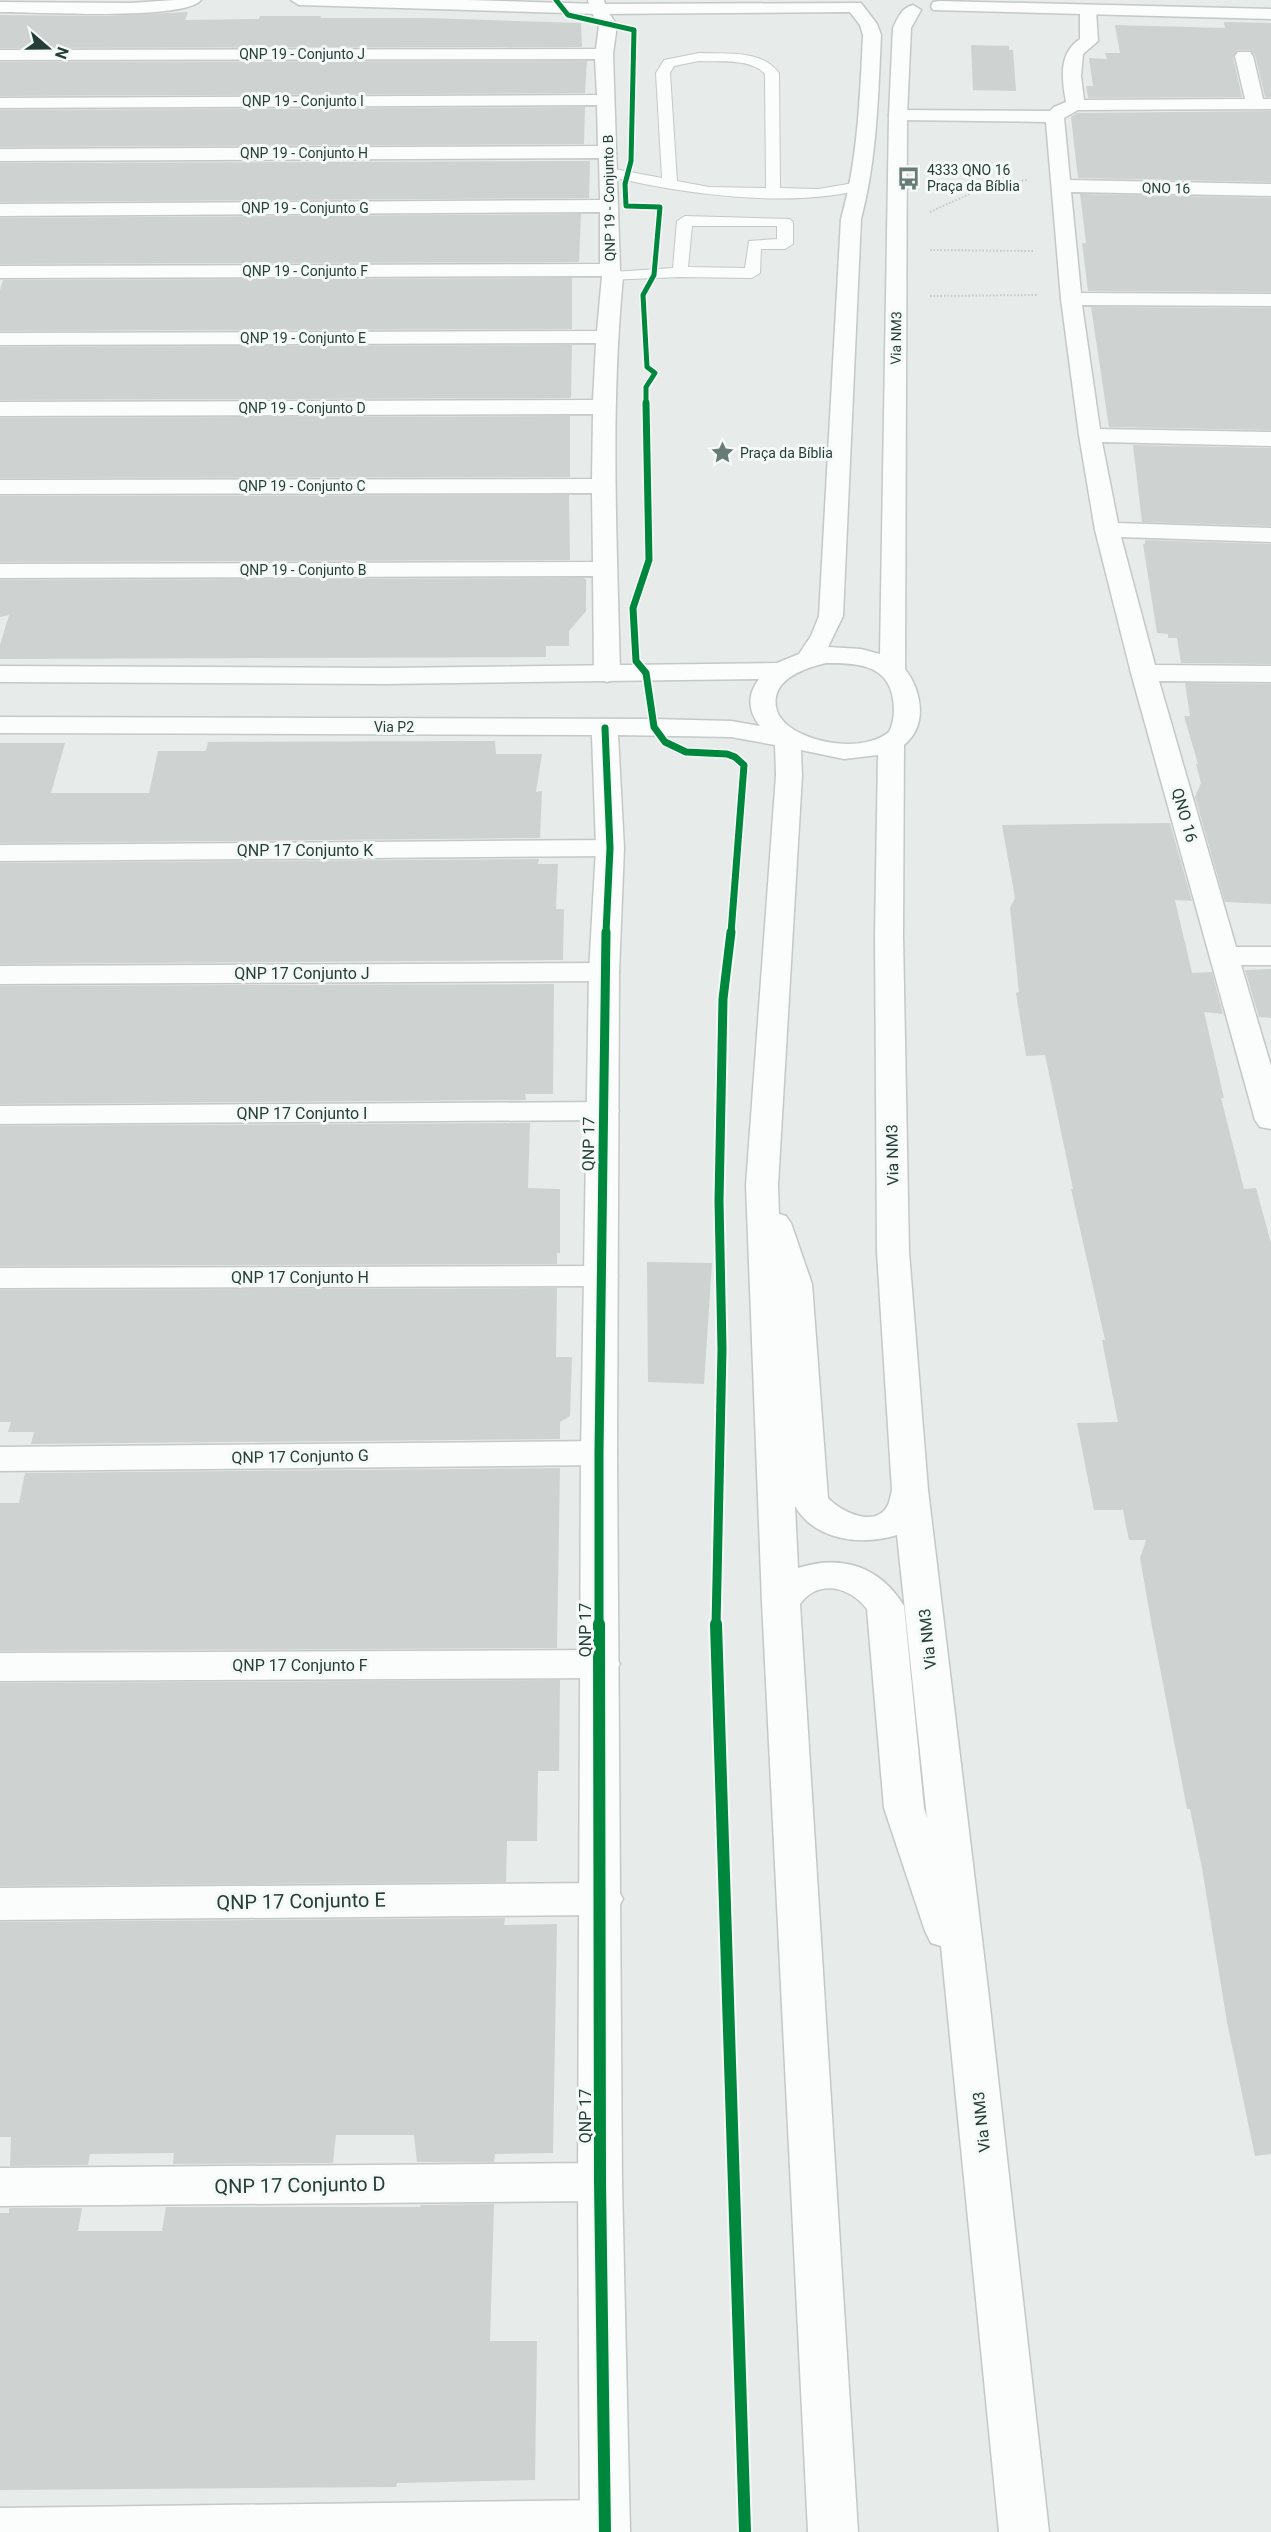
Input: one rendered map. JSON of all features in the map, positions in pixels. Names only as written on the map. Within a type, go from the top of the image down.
[{"type":"street","points":[[0,7],[171,6],[194,0]]},
{"type":"street","points":[[299,0],[597,5],[866,14]]},
{"type":"street","points":[[667,9],[771,0]]},
{"type":"street","points":[[832,0],[866,14]]},
{"type":"street","points":[[947,3],[1088,10],[1271,14]]},
{"type":"street","name":"Via NM3","points":[[892,669],[898,115],[902,28],[906,16],[903,10],[947,3]]},
{"type":"street","name":"QNP 19 - Conjunto B","points":[[597,5],[608,25],[604,54],[612,273],[605,337],[604,407],[607,674]]},
{"type":"street","name":"QNO 16","points":[[1088,10],[1089,41],[1076,51],[1073,58],[1074,94],[1066,111],[1061,183],[1071,296],[1090,435],[1107,530],[1144,673],[1271,1120]]},
{"type":"street","points":[[810,657],[824,636],[831,616],[851,219],[860,186],[866,142],[872,35],[866,14]]},
{"type":"street","name":"QNP 19 - Conjunto J","points":[[0,55],[604,54]]},
{"type":"street","points":[[898,115],[1263,104],[1244,56]]},
{"type":"street","name":"QNP 19 - Conjunto I","points":[[0,102],[606,100]]},
{"type":"street","name":"QNP 19 - Conjunto H","points":[[0,155],[608,162]]},
{"type":"street","name":"QNO 16","points":[[1061,183],[1271,190]]},
{"type":"street","name":"QNP 19 - Conjunto G","points":[[0,210],[610,206]]},
{"type":"street","name":"QNP 19 - Conjunto F","points":[[0,272],[612,273]]},
{"type":"street","points":[[1071,296],[1271,300]]},
{"type":"street","name":"QNP 19 - Conjunto E","points":[[0,339],[605,337]]},
{"type":"street","name":"QNP 19 - Conjunto D","points":[[0,409],[604,407]]},
{"type":"street","points":[[1090,435],[1271,439]]},
{"type":"street","name":"QNP 19 - Conjunto C","points":[[0,487],[605,486]]},
{"type":"street","points":[[1107,530],[1271,535]]},
{"type":"street","name":"QNP 19 - Conjunto B","points":[[0,571],[606,569]]},
{"type":"street","points":[[0,674],[386,676],[780,671],[810,657],[842,655],[866,659],[892,669],[904,687],[907,712],[903,732],[891,743],[860,751],[838,751],[788,739],[767,723],[762,705],[767,686],[780,671]]},
{"type":"street","points":[[1144,673],[1271,674]]},
{"type":"street","name":"Via P2","points":[[0,725],[731,729],[788,739]]},
{"type":"street","name":"QNP 17","points":[[605,728],[610,848],[604,972],[599,1453],[602,1899],[600,2182],[605,2528]]},
{"type":"street","points":[[788,739],[789,775],[762,1185],[781,1602],[833,2532]]},
{"type":"street","name":"Via NM3","points":[[891,743],[889,935],[893,1252],[910,1490],[967,1989],[1024,2532]]},
{"type":"street","name":"QNP 17 Conjunto K","points":[[0,853],[610,848]]},
{"type":"street","points":[[1226,956],[1271,956]]},
{"type":"street","name":"QNP 17 Conjunto J","points":[[0,975],[604,972]]},
{"type":"street","name":"QNP 17 Conjunto I","points":[[0,1115],[603,1111]]},
{"type":"street","points":[[762,1185],[795,1284],[810,1502],[818,1513],[831,1522],[848,1528],[868,1529],[886,1525],[901,1516],[909,1504],[910,1490]]},
{"type":"street","name":"QNP 17 Conjunto H","points":[[0,1278],[601,1276]]},
{"type":"street","name":"QNP 17 Conjunto G","points":[[0,1459],[599,1453]]},
{"type":"street","points":[[781,1602],[786,1592],[796,1584],[823,1574],[838,1575],[869,1585],[885,1606],[904,1808],[967,1989]]},
{"type":"street","name":"QNP 17 Conjunto F","points":[[0,1666],[601,1664]]},
{"type":"street","name":"QNP 17 Conjunto E","points":[[0,1904],[602,1899]]},
{"type":"street","name":"QNP 17 Conjunto D","points":[[0,2187],[600,2182]]},
{"type":"street","points":[[0,2531],[605,2528]]},
{"type":"lane","points":[[670,185],[663,73],[669,63],[680,59],[734,57],[765,65],[772,74],[773,193]]},
{"type":"lane","points":[[608,162],[670,185],[709,191],[818,193],[860,186]]},
{"type":"lane","points":[[612,273],[752,273],[754,244],[785,244],[785,222],[685,220],[680,272]]},
{"type":"path","points":[[925,216],[965,195],[1006,182],[1061,183]]},
{"type":"path","points":[[920,250],[1067,251]]},
{"type":"path","points":[[920,297],[1071,296]]},
{"type":"building","points":[[188,12],[185,20],[321,16],[320,18],[426,18],[581,23],[582,47],[0,48],[0,15],[107,16]]},
{"type":"building","points":[[1224,22],[1271,23],[1271,97],[1265,97],[1255,55],[1250,50],[1238,50],[1233,57],[1242,97],[1088,98],[1086,86],[1093,86],[1089,58],[1107,59],[1105,53],[1120,53],[1115,25],[1225,28]]},
{"type":"building","points":[[971,45],[1009,46],[1009,50],[1013,50],[1016,91],[973,90]]},
{"type":"building","points":[[587,61],[585,93],[0,96],[0,62]]},
{"type":"building","points":[[585,107],[584,144],[0,147],[0,110]]},
{"type":"building","points":[[1271,111],[1271,182],[1078,178],[1071,117],[1077,113]]},
{"type":"building","points":[[590,161],[589,198],[0,202],[0,163]]},
{"type":"building","points":[[1080,194],[1271,198],[1271,292],[1088,291],[1082,243],[1086,243]]},
{"type":"building","points":[[581,214],[579,262],[0,264],[0,218]]},
{"type":"building","points":[[572,278],[572,329],[0,331],[0,290],[3,280]]},
{"type":"building","points":[[1091,307],[1271,308],[1271,430],[1109,427]]},
{"type":"building","points":[[572,345],[571,398],[0,400],[0,347]]},
{"type":"building","points":[[570,416],[570,477],[0,478],[0,418]]},
{"type":"building","points":[[1133,445],[1271,448],[1271,526],[1142,522]]},
{"type":"building","points":[[569,495],[570,560],[0,562],[0,496]]},
{"type":"building","points":[[1145,540],[1271,544],[1271,664],[1181,663],[1177,638],[1168,638],[1168,634],[1157,633],[1143,544]]},
{"type":"building","points":[[584,578],[586,580],[586,611],[569,631],[569,646],[546,646],[546,657],[0,659],[0,645],[9,615],[0,617],[0,580]]},
{"type":"building","points":[[1185,683],[1271,684],[1271,904],[1225,902],[1195,797],[1201,783],[1184,716],[1190,716]]},
{"type":"building","points":[[495,741],[496,754],[542,754],[536,792],[542,791],[540,838],[0,843],[0,743],[65,743],[51,793],[149,793],[158,751],[206,751],[208,742]]},
{"type":"building","points":[[1170,823],[1192,901],[1175,900],[1192,973],[1212,972],[1223,1014],[1204,1012],[1224,1098],[1221,1098],[1244,1189],[1256,1188],[1271,1243],[1271,2154],[1255,2156],[1227,2022],[1202,1868],[1190,1809],[1187,1809],[1151,1621],[1140,1558],[1146,1540],[1129,1540],[1123,1510],[1094,1510],[1077,1423],[1118,1422],[1102,1340],[1105,1340],[1071,1189],[1073,1189],[1045,1055],[1026,1056],[1016,993],[1019,992],[1010,908],[1015,898],[1002,825]]},
{"type":"building","points":[[539,859],[538,864],[558,864],[556,909],[564,909],[563,960],[0,964],[0,863]]},
{"type":"building","points":[[1271,969],[1271,1018],[1259,1017],[1245,970]]},
{"type":"building","points":[[554,984],[553,1094],[525,1094],[526,1100],[0,1104],[0,986]]},
{"type":"building","points":[[530,1123],[528,1188],[560,1189],[560,1253],[557,1253],[557,1264],[0,1266],[0,1126]]},
{"type":"building","points":[[647,1262],[712,1263],[704,1384],[648,1382]]},
{"type":"building","points":[[557,1288],[556,1357],[572,1357],[570,1416],[560,1422],[560,1439],[31,1444],[34,1432],[8,1432],[11,1422],[0,1422],[0,1290]]},
{"type":"building","points":[[560,1468],[557,1648],[0,1651],[0,1503],[19,1503],[25,1473]]},
{"type":"building","points":[[560,1680],[559,1771],[538,1771],[537,1841],[507,1841],[506,1882],[0,1886],[0,1683]]},
{"type":"building","points":[[505,1918],[504,1925],[557,1924],[553,2153],[495,2154],[494,2162],[417,2162],[414,2135],[336,2135],[333,2163],[173,2164],[174,2153],[90,2154],[88,2165],[10,2166],[11,2137],[0,2137],[0,1922]]},
{"type":"building","points":[[494,2204],[490,2341],[537,2341],[535,2480],[397,2483],[396,2487],[0,2490],[0,2213],[9,2213],[9,2208],[82,2208],[78,2231],[162,2231],[166,2207],[421,2207],[420,2205]]},
{"type":"cycle path","points":[[556,0],[568,15],[634,30],[631,161],[625,184],[626,206],[660,207],[654,275],[643,295],[647,367],[655,373],[646,387],[649,560],[633,608],[636,661],[646,673],[654,727],[665,742],[686,752],[727,754],[735,757],[744,765],[731,937],[723,999],[719,1201],[722,1349],[715,1656],[745,2532]]},
{"type":"cycle path","points":[[605,728],[610,848],[604,972],[599,1453],[600,2182],[605,2532]]},
{"type":"place","name":"4333 QNO 16 Praça da Bíblia","points":[[909,178]]},
{"type":"place","name":"Praça da Bíblia","points":[[722,453]]}]
